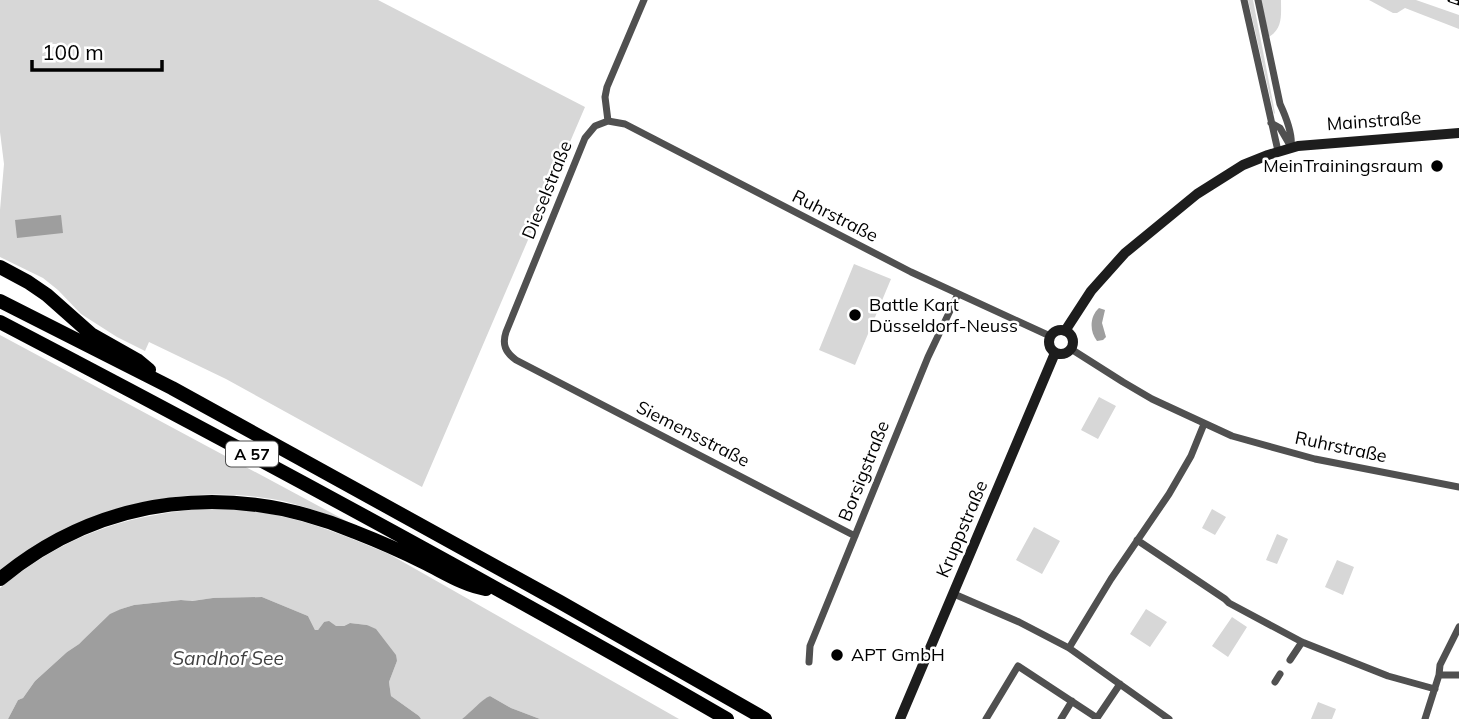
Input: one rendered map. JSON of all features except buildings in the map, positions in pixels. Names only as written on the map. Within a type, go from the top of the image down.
[{"type":"highway","points":[[0,267],[47,295],[91,334],[137,360],[172,388]]},
{"type":"highway","name":"A 57","points":[[0,301],[172,388],[560,602],[765,719]]},
{"type":"highway","name":"A 57","points":[[0,322],[220,437],[727,719]]},
{"type":"highway","points":[[0,579],[48,545],[81,528],[123,514],[160,506],[237,502],[312,516],[352,530],[463,583],[502,592]]},
{"type":"street","points":[[608,121],[605,97],[607,87],[644,0]]},
{"type":"street","points":[[1065,331],[1100,279],[1134,244],[1221,178],[1249,162],[1278,151],[1244,0]]},
{"type":"street","points":[[1258,0],[1280,104],[1292,139],[1291,147]]},
{"type":"street","points":[[1272,123],[1280,104]]},
{"type":"street","name":"Ruhrstraße","points":[[608,121],[625,124],[911,272],[1050,336]]},
{"type":"street","name":"Dieselstraße","points":[[516,360],[505,350],[506,332],[585,138],[595,126],[608,121]]},
{"type":"street","points":[[1272,123],[1280,128],[1291,147]]},
{"type":"street","name":"Mainstraße","points":[[1278,151],[1314,143],[1459,132]]},
{"type":"street","name":"Borsigstraße","points":[[809,663],[810,646],[928,357],[958,294]]},
{"type":"street","points":[[1055,331],[1065,331],[1073,340],[1072,349],[1065,354],[1055,353],[1048,345],[1050,336],[1055,331]]},
{"type":"street","name":"Ruhrstraße","points":[[1072,349],[1152,399],[1232,436],[1315,459],[1459,487]]},
{"type":"street","name":"Kruppstraße","points":[[900,719],[1055,353]]},
{"type":"street","name":"Siemensstraße","points":[[516,360],[855,536]]},
{"type":"street","points":[[1069,648],[1169,494],[1191,456],[1204,424]]},
{"type":"street","points":[[1137,540],[1229,603],[1302,642],[1388,676],[1434,689]]},
{"type":"street","points":[[954,594],[1019,622],[1069,648],[1169,719]]},
{"type":"street","points":[[1425,719],[1440,665],[1459,627]]},
{"type":"street","points":[[1290,660],[1302,642]]},
{"type":"street","points":[[986,719],[1018,666],[1097,719],[1120,684]]},
{"type":"street","points":[[1275,681],[1280,674]]},
{"type":"street","points":[[1439,675],[1459,675]]},
{"type":"street","points":[[1061,719],[1072,701]]},
{"type":"shaded area","points":[[0,0],[378,0],[585,107],[422,487],[226,379],[149,342],[145,351],[117,337],[81,314],[43,278],[0,257],[4,164],[0,132]]},
{"type":"shaded area","points":[[1248,0],[1253,0],[1274,114]]},
{"type":"shaded area","points":[[1261,0],[1281,0],[1279,25],[1269,37]]},
{"type":"shaded area","points":[[1369,0],[1416,0],[1459,15],[1459,29],[1405,8],[1393,13]]},
{"type":"shaded area","name":"Battle Kart Düsseldorf-Neuss","points":[[854,264],[891,279],[855,365],[819,350]]},
{"type":"shaded area","points":[[0,335],[354,525],[272,499],[236,495],[164,498],[128,506],[61,531],[0,571]]},
{"type":"shaded area","points":[[1099,397],[1116,406],[1098,439],[1081,430]]},
{"type":"shaded area","points":[[198,509],[256,511],[295,519],[389,554],[679,719],[540,719],[511,708],[490,696],[462,719],[421,719],[391,696],[389,682],[397,661],[367,625],[350,623],[335,626],[324,622],[315,630],[308,616],[262,597],[181,600],[121,609],[35,681],[23,698],[18,700],[8,719],[0,719],[0,588],[46,555],[93,532],[142,518]]},
{"type":"shaded area","points":[[1212,509],[1226,517],[1215,535],[1202,528]]},
{"type":"shaded area","points":[[1034,527],[1060,541],[1042,574],[1016,560]]},
{"type":"shaded area","points":[[1277,534],[1288,539],[1277,564],[1266,560]]},
{"type":"shaded area","points":[[1337,560],[1354,567],[1343,595],[1325,587]]},
{"type":"shaded area","points":[[1146,609],[1167,622],[1150,647],[1130,634]]},
{"type":"shaded area","points":[[1232,617],[1247,627],[1228,657],[1212,646]]},
{"type":"shaded area","points":[[1318,702],[1336,709],[1332,719],[1311,719]]},
{"type":"water","points":[[61,215],[63,233],[17,238],[15,220]]},
{"type":"water","points":[[1099,308],[1105,310],[1102,323],[1106,337],[1097,341],[1092,324]]},
{"type":"water","name":"Sandhof See","points":[[262,597],[308,616],[315,630],[329,621],[336,626],[350,623],[376,629],[396,655],[397,661],[389,682],[391,696],[421,719],[8,719],[18,700],[23,698],[35,681],[110,614],[134,605]]},
{"type":"water","points":[[490,696],[511,708],[540,719],[462,719]]},
{"type":"railway","points":[[1450,0],[1459,3]]},
{"type":"place","name":"MeinTrainingsraum","points":[[1437,166]]},
{"type":"place","name":"Battle Kart Düsseldorf-Neuss","points":[[855,315]]},
{"type":"place","name":"APT GmbH","points":[[837,655]]}]
